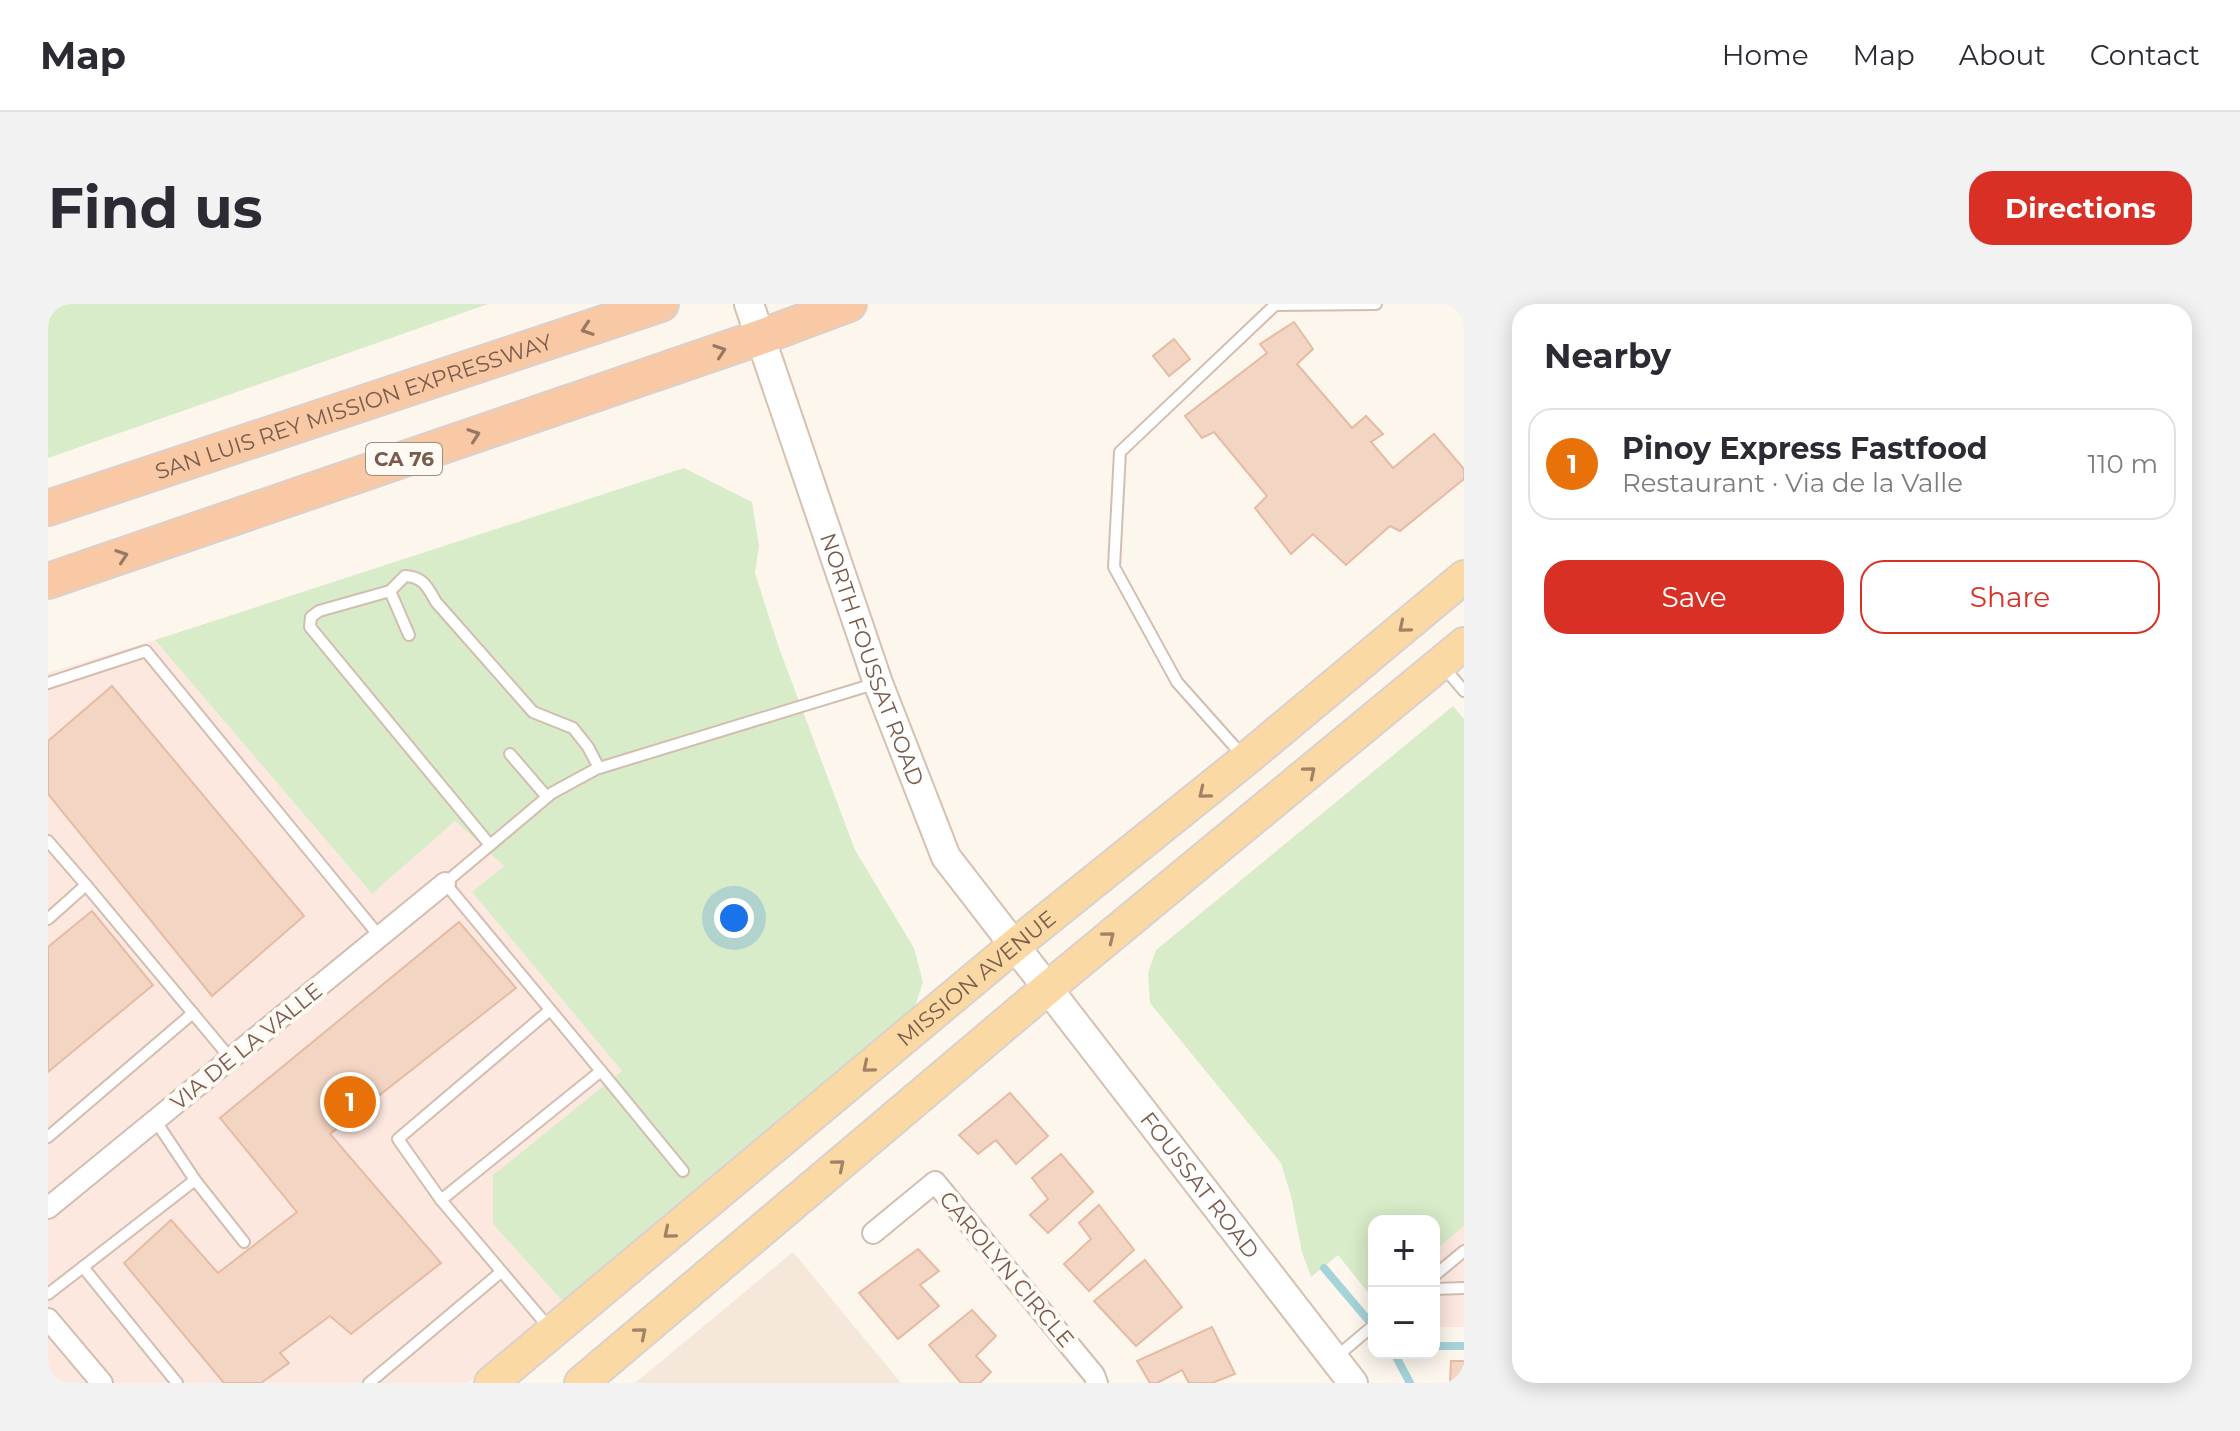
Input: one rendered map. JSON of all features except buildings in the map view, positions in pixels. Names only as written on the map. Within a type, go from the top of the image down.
[{"type":"highway","name":"SAN LUIS REY MISSION EXPRESSWAY","points":[[48,508],[661,304]]},
{"type":"highway","name":"CA 76","points":[[48,581],[761,337],[849,304]]},
{"type":"main road","name":"NORTH FOUSSAT ROAD","points":[[749,304],[878,683],[946,857],[1049,987]]},
{"type":"main road","name":"MISSION AVENUE","points":[[491,1383],[1015,945],[1246,759],[1464,577]]},
{"type":"main road","points":[[581,1383],[1049,987],[1452,654]]},
{"type":"main road","name":"FOUSSAT ROAD","points":[[1049,987],[1353,1383]]},
{"type":"street","name":"VIA DE LA VALLE","points":[[48,1208],[445,883]]},
{"type":"street","name":"CAROLYN CIRCLE","points":[[873,1233],[935,1182],[1094,1375],[1097,1383]]},
{"type":"street","points":[[48,1319],[102,1383]]},
{"type":"lane","points":[[1246,759],[1177,682],[1114,567],[1120,452],[1275,305],[1376,304]]},
{"type":"lane","points":[[490,845],[310,627],[311,617],[319,611],[390,591],[405,576],[418,577],[426,584],[436,602],[533,712],[573,728],[599,768]]},
{"type":"lane","points":[[390,591],[409,635]]},
{"type":"lane","points":[[48,683],[146,651],[380,937]]},
{"type":"lane","points":[[1452,654],[1464,691]]},
{"type":"lane","points":[[683,1171],[445,883],[547,797],[599,768],[878,683]]},
{"type":"lane","points":[[510,754],[547,797]]},
{"type":"lane","points":[[48,841],[231,1059]]},
{"type":"lane","points":[[48,919],[86,885]]},
{"type":"lane","points":[[550,1010],[398,1139],[441,1200],[552,1332]]},
{"type":"lane","points":[[48,1137],[193,1013]]},
{"type":"lane","points":[[441,1200],[601,1071]]},
{"type":"lane","points":[[155,1120],[195,1180],[244,1242]]},
{"type":"lane","points":[[48,1294],[195,1180]]},
{"type":"lane","points":[[1440,1271],[1464,1251]]},
{"type":"lane","points":[[83,1267],[177,1383]]},
{"type":"lane","points":[[369,1383],[501,1272]]},
{"type":"lane","points":[[1440,1289],[1464,1288]]},
{"type":"lane","points":[[1334,1358],[1368,1330]]},
{"type":"shaded area","points":[[155,640],[372,894],[455,821],[504,866],[472,892],[622,1071],[493,1175],[493,1224],[565,1304],[468,1383],[48,1383],[48,673]]},
{"type":"shaded area","points":[[1464,1226],[1464,1327],[1440,1327],[1440,1246]]},
{"type":"shaded area","points":[[793,1252],[901,1383],[635,1383]]},
{"type":"green space","points":[[48,304],[488,304],[48,458]]},
{"type":"green space","points":[[684,468],[752,502],[759,546],[755,573],[779,648],[855,850],[914,948],[923,982],[914,1010],[565,1304],[493,1224],[493,1175],[622,1071],[472,892],[504,866],[455,821],[372,894],[155,640]]},
{"type":"green space","points":[[1453,706],[1464,719],[1464,1226],[1440,1246],[1440,1215],[1368,1215],[1368,1292],[1338,1255],[1311,1277],[1281,1163],[1150,1003],[1148,973],[1156,950]]},
{"type":"waterway","points":[[1324,1268],[1368,1320]]},
{"type":"waterway","points":[[1440,1346],[1464,1346]]},
{"type":"waterway","points":[[1397,1359],[1410,1383]]},
{"type":"place","name":"Pinoy Express Fastfood","points":[[350,1102]]}]
